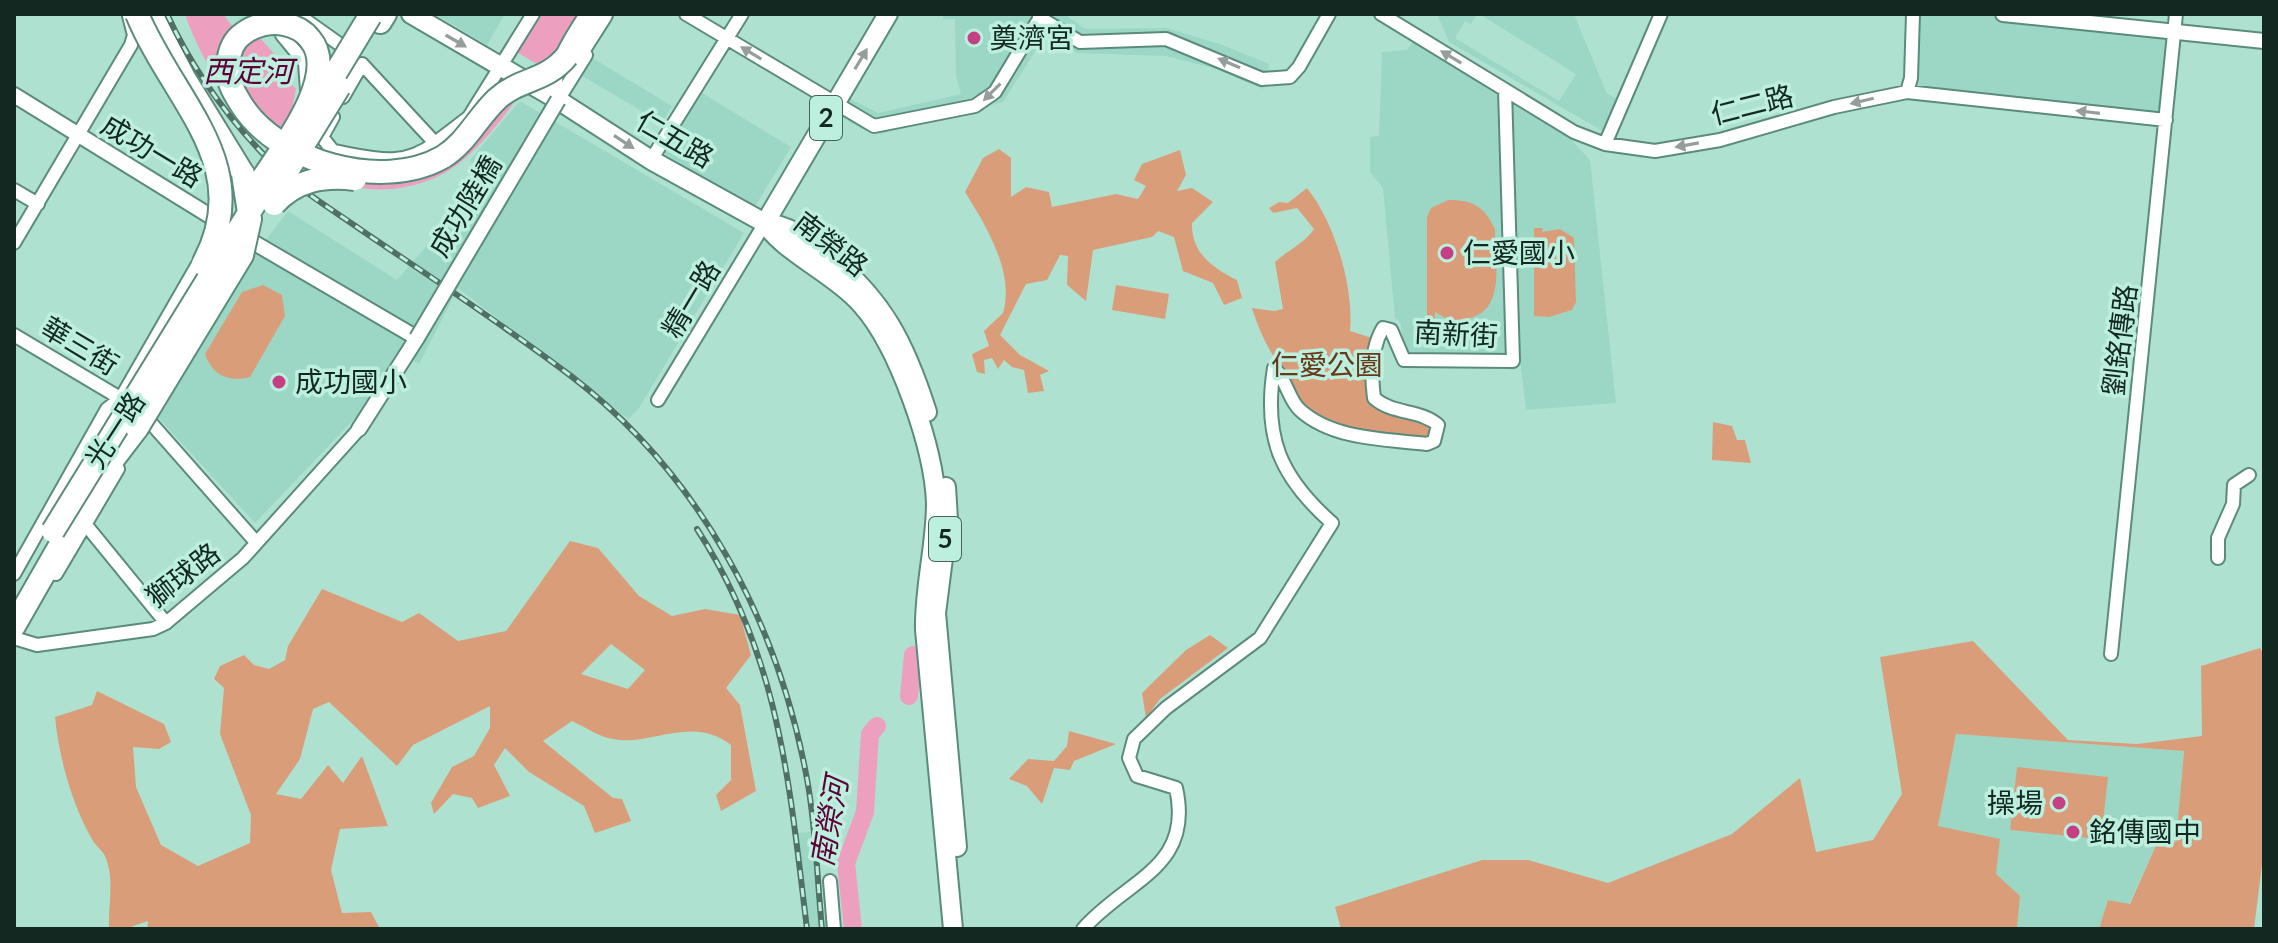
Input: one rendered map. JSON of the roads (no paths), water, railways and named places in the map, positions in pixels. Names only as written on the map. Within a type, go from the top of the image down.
[{"type":"highway","points":[[14,602],[210,252],[222,216],[224,198],[216,161],[137,14]]},
{"type":"highway","points":[[98,479],[137,428],[231,277],[249,230],[250,204],[243,174],[184,78],[151,14]]},
{"type":"highway","points":[[250,211],[259,184],[282,148],[289,135],[297,123],[318,81],[320,63],[312,40],[293,26],[270,23],[246,31],[232,48],[227,73],[236,96],[255,123],[274,138],[287,146],[298,151],[344,166],[388,171],[414,167],[440,158],[457,147],[497,99],[513,88],[546,76],[560,65],[594,14]]},
{"type":"highway","points":[[14,636],[98,479],[254,247],[282,195],[309,180],[336,176],[393,182],[447,165],[464,152],[515,96],[558,76],[601,14]]},
{"type":"highway","points":[[53,531],[250,211],[377,16]]},
{"type":"highway","points":[[254,247],[377,16]]},
{"type":"main road","name":"仁五路","points":[[411,14],[500,70],[558,100],[651,160],[765,223]]},
{"type":"main road","name":"2","points":[[765,223],[888,14]]},
{"type":"main road","name":"南榮路","points":[[765,223],[775,238],[829,274],[864,307],[895,363],[922,434],[935,486],[936,506],[924,591],[925,630],[953,929]]},
{"type":"main road","name":"南榮路","points":[[765,223],[782,226],[815,245],[875,298],[908,359],[932,428],[948,505],[936,613],[964,929]]},
{"type":"street","points":[[14,243],[131,45],[134,35],[128,14]]},
{"type":"street","points":[[297,14],[342,46]]},
{"type":"street","points":[[435,143],[362,64],[322,137],[333,151],[402,160],[418,156],[435,143],[469,117],[533,14]]},
{"type":"street","points":[[558,100],[554,82],[557,62],[586,14]]},
{"type":"street","points":[[558,100],[612,14]]},
{"type":"street","points":[[686,14],[874,126],[975,106],[995,92],[1040,16],[1080,42],[1166,39],[1262,79],[1290,77],[1329,14]]},
{"type":"street","points":[[651,160],[742,14]]},
{"type":"street","name":"仁二路","points":[[1381,14],[1574,132],[1605,144],[1655,151],[1707,142],[1907,92],[2166,120]]},
{"type":"street","points":[[1605,144],[1661,14]]},
{"type":"street","points":[[1907,92],[1911,78],[1913,14]]},
{"type":"street","points":[[2003,14],[2264,41]]},
{"type":"street","name":"劉銘傳路","points":[[2111,654],[2176,14]]},
{"type":"street","points":[[282,35],[305,63],[307,90]]},
{"type":"street","name":"南新街","points":[[1083,929],[1170,853],[1182,813],[1176,788],[1150,783],[1137,776],[1129,758],[1134,739],[1145,726],[1260,638],[1332,523],[1291,483],[1278,452],[1269,422],[1274,368],[1299,409],[1320,423],[1351,434],[1427,444],[1434,441],[1438,425],[1430,418],[1382,405],[1374,398],[1376,339],[1383,328],[1391,330],[1404,360],[1513,361],[1505,90]]},
{"type":"street","name":"成功一路","points":[[14,95],[78,138],[221,222],[254,247]]},
{"type":"street","name":"成功陸橋","points":[[359,429],[417,338],[558,100]]},
{"type":"street","points":[[14,190],[38,204]]},
{"type":"street","name":"光一路","points":[[14,574],[107,409],[121,398],[221,222]]},
{"type":"street","name":"精一路","points":[[658,400],[765,223]]},
{"type":"street","points":[[254,247],[417,338]]},
{"type":"street","name":"光一路","points":[[14,636],[86,525],[110,480],[151,420],[254,247]]},
{"type":"street","name":"華三街","points":[[14,335],[121,398]]},
{"type":"street","name":"獅球路","points":[[121,398],[151,420],[255,541]]},
{"type":"street","name":"獅球路","points":[[14,636],[37,645],[153,629],[166,623],[243,558],[255,541],[359,429]]},
{"type":"street","points":[[2218,558],[2218,538],[2233,504],[2234,485],[2249,475]]},
{"type":"street","points":[[86,525],[166,623]]},
{"type":"street","points":[[830,881],[834,929]]},
{"type":"water","name":"西定河","points":[[185,14],[223,14],[243,40],[260,38],[287,68],[282,72],[296,89],[288,129],[333,155],[411,162],[498,90],[537,14],[581,14],[547,70],[534,72],[481,143],[454,167],[441,175],[398,188],[357,188],[318,175],[283,153],[251,124],[223,89],[201,52]]},
{"type":"waterway","name":"南榮河","points":[[909,696],[913,655]]},
{"type":"waterway","name":"南榮河","points":[[853,929],[846,863],[865,812],[870,734],[877,726]]},
{"type":"railway","points":[[167,14],[190,58],[218,100],[283,174],[571,376],[617,415],[658,458],[694,505],[726,555],[753,608],[776,663],[794,720],[810,797],[822,929]]},
{"type":"railway","points":[[697,529],[725,577],[764,673],[786,772],[807,929]]},
{"type":"place","name":"奠濟宮","points":[[974,38]]},
{"type":"place","name":"仁愛國小","points":[[1447,253]]},
{"type":"place","name":"成功國小","points":[[279,382]]},
{"type":"place","name":"操場","points":[[2059,803]]},
{"type":"place","name":"銘傳國中","points":[[2073,832]]},
{"type":"park label","name":"仁愛公園","points":[[1327,365]]}]
